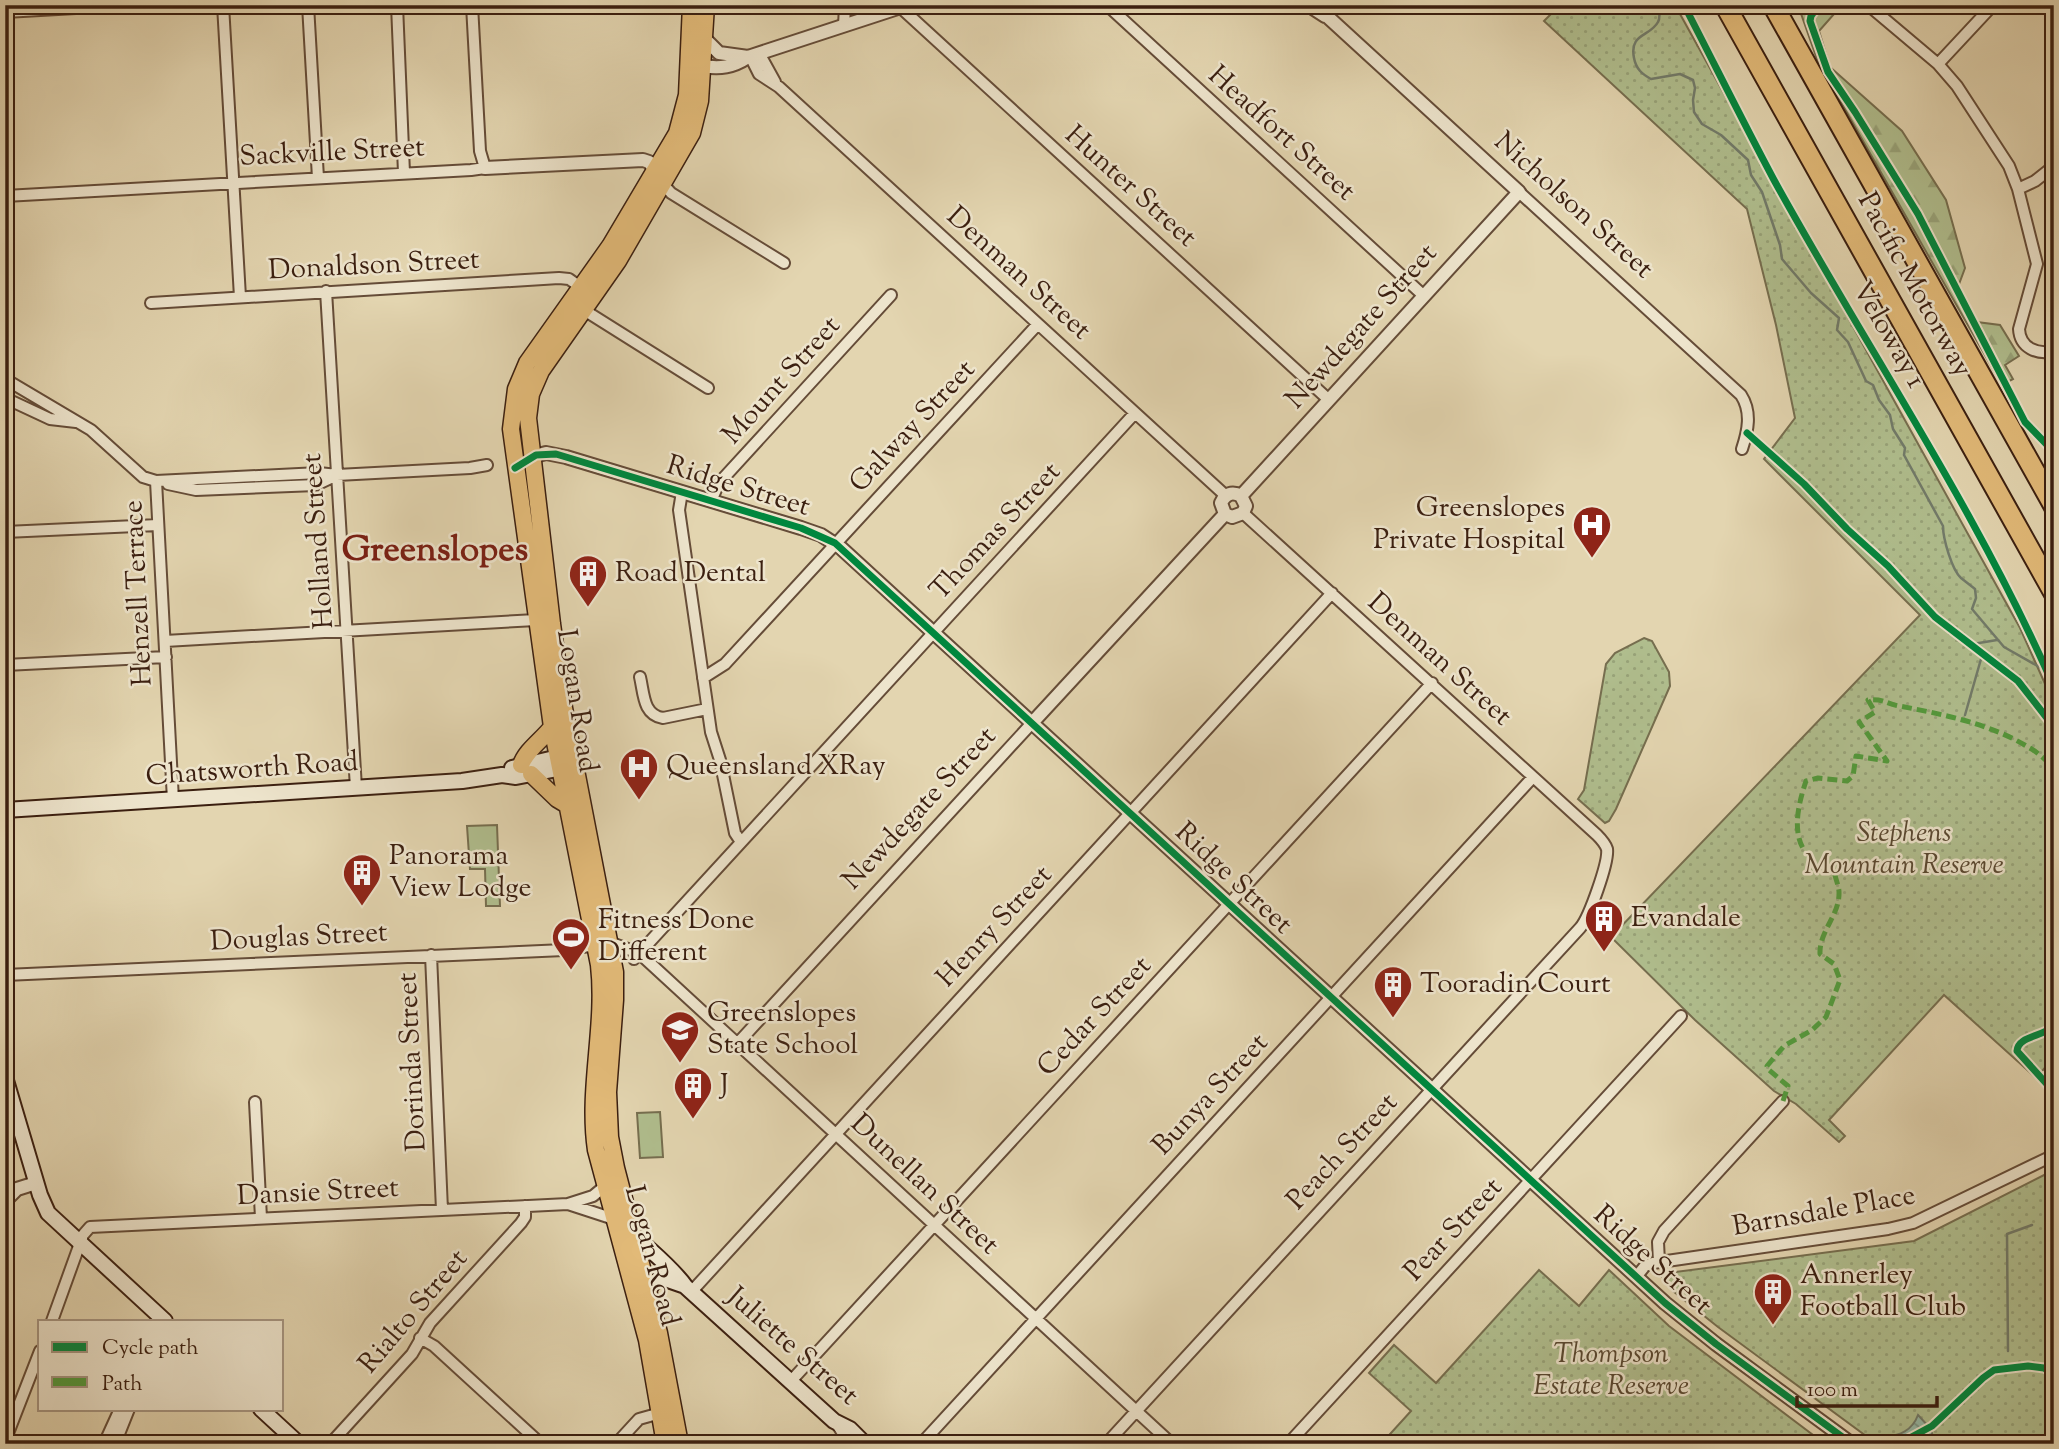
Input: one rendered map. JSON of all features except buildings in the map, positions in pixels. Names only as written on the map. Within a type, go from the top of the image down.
[{"type":"highway","name":"Pacific Motorway","points":[[1725,5],[2054,593]]},
{"type":"highway","name":"Pacific Motorway","points":[[1773,5],[2054,506]]},
{"type":"main road","name":"Logan Road","points":[[665,1444],[667,1412],[663,1352],[616,1168],[609,1122],[615,972],[602,944],[567,805],[566,761],[528,418],[534,386],[544,365],[610,246],[659,177],[681,122],[704,38],[694,6]]},
{"type":"main road","name":"Logan Road","points":[[694,6],[696,65]]},
{"type":"main road","name":"Logan Road","points":[[583,299],[531,357],[516,388],[511,429],[552,727],[566,761],[602,944],[594,1122],[598,1161],[667,1412],[680,1444]]},
{"type":"main road","points":[[515,468],[531,457]]},
{"type":"main road","points":[[552,727],[536,747],[525,754],[526,770],[567,805]]},
{"type":"main road","name":"Chatsworth Road","points":[[5,810],[475,780],[566,761]]},
{"type":"main road","points":[[5,1077],[42,1202],[48,1213],[162,1320]]},
{"type":"main road","name":"Juliette Street","points":[[632,1233],[675,1272],[689,1289],[834,1421],[850,1429],[866,1444]]},
{"type":"main road","name":"Juliette Street","points":[[648,1291],[656,1280],[662,1279],[689,1289]]},
{"type":"main road","points":[[262,1410],[299,1444]]},
{"type":"street","points":[[5,12],[129,5]]},
{"type":"street","points":[[223,5],[240,297]]},
{"type":"street","points":[[308,5],[317,178]]},
{"type":"street","points":[[397,5],[404,173]]},
{"type":"street","points":[[472,5],[480,154],[485,168]]},
{"type":"street","points":[[844,26],[845,5]]},
{"type":"street","name":"Headfort Street","points":[[1107,5],[1424,296]]},
{"type":"street","name":"Nicholson Street","points":[[1308,5],[1329,18],[1738,391],[1746,404],[1748,417],[1742,449]]},
{"type":"street","name":"Nicholson Street","points":[[1320,5],[1329,18]]},
{"type":"street","points":[[1868,5],[1937,64],[1957,86],[2009,166],[2018,189],[2037,264],[2020,337],[2031,350],[2042,353],[2054,351]]},
{"type":"street","points":[[1937,64],[1993,5]]},
{"type":"street","points":[[696,65],[733,66],[752,56],[903,6]]},
{"type":"street","name":"Hunter Street","points":[[903,6],[1329,400]]},
{"type":"street","points":[[704,38],[719,53],[752,56]]},
{"type":"street","name":"Denman Street","points":[[752,56],[757,72],[779,87],[1226,496]]},
{"type":"street","name":"Sackville Street","points":[[5,196],[643,160],[649,162],[659,177]]},
{"type":"street","points":[[2018,189],[2035,181],[2054,166]]},
{"type":"street","points":[[659,177],[671,193],[784,263]]},
{"type":"street","name":"Newdegate Street","points":[[1241,496],[1519,192]]},
{"type":"street","name":"Donaldson Street","points":[[151,303],[569,279],[583,299],[708,388]]},
{"type":"street","name":"Holland Street","points":[[326,291],[356,788]]},
{"type":"street","name":"Mount Street","points":[[711,501],[719,483],[891,295]]},
{"type":"street","name":"Galway Street","points":[[703,678],[725,664],[1038,324]]},
{"type":"street","name":"Henzell Terrace","points":[[5,379],[62,416],[78,422],[100,437],[146,479],[157,481],[173,800]]},
{"type":"street","name":"Henzell Terrace","points":[[5,398],[43,416],[62,416]]},
{"type":"street","name":"Thomas Street","points":[[640,958],[741,842],[1135,414]]},
{"type":"street","name":"Ridge Street","points":[[531,457],[546,453],[556,454],[801,528],[835,543],[1636,1277],[1699,1332],[1852,1444]]},
{"type":"street","points":[[157,481],[196,490],[316,485],[337,475],[487,465]]},
{"type":"street","points":[[682,492],[679,510],[707,709],[735,833],[741,842]]},
{"type":"street","points":[[1233,493],[1241,496],[1245,506],[1243,513],[1232,517],[1225,514],[1222,503],[1226,496],[1233,493]]},
{"type":"street","name":"Denman Street","points":[[1243,513],[1603,842]]},
{"type":"street","name":"Newdegate Street","points":[[737,1044],[1225,514]]},
{"type":"street","points":[[5,532],[158,525]]},
{"type":"street","name":"Henry Street","points":[[689,1289],[1332,593]]},
{"type":"street","points":[[165,641],[536,620]]},
{"type":"street","points":[[5,665],[166,657]]},
{"type":"street","points":[[640,677],[647,706],[657,717],[707,709]]},
{"type":"street","name":"Cedar Street","points":[[791,1381],[1432,683]]},
{"type":"street","name":"Bunya Street","points":[[921,1444],[1533,777]]},
{"type":"street","name":"Peach Street","points":[[1107,1444],[1585,923],[1591,911],[1607,852],[1603,842]]},
{"type":"street","name":"Dunellan Street","points":[[602,944],[640,958],[1172,1444]]},
{"type":"street","name":"Douglas Street","points":[[5,975],[564,950],[602,944]]},
{"type":"street","name":"Dorinda Street","points":[[431,955],[442,1210]]},
{"type":"street","points":[[615,972],[622,964],[640,958]]},
{"type":"street","name":"Pear Street","points":[[1288,1444],[1681,1016]]},
{"type":"street","points":[[2054,1065],[2051,1074],[2054,1083]]},
{"type":"street","points":[[1659,1262],[1658,1242],[1664,1231],[1783,1101]]},
{"type":"street","points":[[255,1102],[261,1218]]},
{"type":"street","name":"Barnsdale Place","points":[[1636,1277],[1648,1264],[1903,1226],[1940,1211],[2054,1155]]},
{"type":"street","points":[[5,1201],[17,1189],[36,1183]]},
{"type":"street","name":"Dansie Street","points":[[80,1244],[90,1227],[568,1204],[593,1196],[605,1186]]},
{"type":"street","name":"Dansie Street","points":[[568,1204],[614,1219]]},
{"type":"street","name":"Rialto Street","points":[[330,1444],[412,1354],[430,1323],[521,1223],[525,1206]]},
{"type":"street","points":[[52,1320],[80,1244]]},
{"type":"street","points":[[420,1338],[434,1346],[541,1444]]},
{"type":"street","points":[[5,1441],[38,1356]]},
{"type":"street","points":[[104,1444],[120,1410]]},
{"type":"street","points":[[115,1444],[129,1410]]},
{"type":"street","points":[[616,1444],[639,1419],[667,1412]]},
{"type":"street","points":[[834,1421],[844,1435],[846,1444]]},
{"type":"green space","name":"Stephens Mountain Reserve","points":[[1551,5],[1675,5],[2020,628],[2054,704],[2054,735],[2046,739],[2054,758],[2054,1057],[2034,1076],[1944,995],[1829,1120],[1845,1136],[1839,1142],[1796,1104],[1774,1091],[1695,1020],[1611,937],[1920,615],[1764,459],[1795,418],[1776,325],[1747,209],[1544,21],[1554,11]]},
{"type":"green space","points":[[1798,5],[1842,5],[1819,31],[1830,67],[1902,131],[1946,200],[1965,268],[1958,287],[1977,322],[2000,325],[2019,356],[2005,365],[2013,379],[2002,385],[1818,62]]},
{"type":"green space","points":[[1644,638],[1652,641],[1669,672],[1670,686],[1616,809],[1605,823],[1578,799],[1584,790],[1606,664],[1615,653]]},
{"type":"green space","points":[[497,825],[500,906],[486,906],[485,869],[470,869],[467,826]]},
{"type":"green space","points":[[660,1112],[663,1157],[640,1158],[637,1113]]},
{"type":"green space","points":[[2054,1170],[2054,1444],[1877,1444],[1718,1327],[1673,1291],[1660,1274],[1914,1241]]},
{"type":"green space","name":"Thompson Estate Reserve","points":[[1539,1270],[1579,1306],[1609,1270],[1669,1326],[1825,1444],[1381,1444],[1411,1411],[1369,1373],[1394,1345],[1436,1383]]},
{"type":"water","points":[[1918,1415],[1930,1428],[1936,1444],[1892,1444],[1884,1438],[1905,1431]]},
{"type":"waterway","points":[[1658,5],[1658,22],[1637,40],[1633,50],[1638,68],[1651,79],[1680,74],[1693,80],[1694,112],[1702,124],[1721,135],[1748,160],[1751,175],[1762,192],[1782,259],[1811,293],[1839,318],[1837,330],[1848,342],[1866,381],[1873,385],[1879,400],[1890,415],[1893,429],[1905,448],[1904,455],[1943,526],[1946,546],[1954,568],[1961,578],[1975,589],[1976,598],[1972,609],[2004,647],[2050,673]]},
{"type":"waterway","points":[[1973,644],[1997,640]]},
{"type":"waterway","points":[[1965,715],[1981,659]]},
{"type":"waterway","points":[[2008,1351],[2007,1234],[2032,1225]]},
{"type":"marked path","points":[[1812,859],[1800,842],[1797,822],[1806,781],[1818,778],[1847,781],[1853,776],[1856,756],[1887,761],[1859,722],[1875,712],[1868,700],[1949,716],[1982,726],[2032,749],[2054,767]]},
{"type":"marked path","points":[[1783,1101],[1788,1086],[1767,1066],[1784,1046],[1812,1030],[1826,1017],[1840,980],[1834,964],[1820,954],[1839,892],[1835,875],[1825,869]]},
{"type":"cycle path","name":"Veloway 1","points":[[1684,5],[1774,180],[1991,557],[2054,687]]},
{"type":"cycle path","points":[[1819,5],[1810,21],[1828,72],[1918,214],[2025,422],[2054,452]]},
{"type":"cycle path","points":[[1747,433],[1888,566],[1935,617],[2018,681],[2054,727]]},
{"type":"cycle path","points":[[515,468],[536,455],[556,454],[801,528],[835,543],[1665,1303],[1852,1444]]},
{"type":"cycle path","points":[[2054,1026],[2026,1039],[2018,1046],[2017,1051],[2054,1092]]},
{"type":"cycle path","points":[[1888,1444],[1904,1441],[1932,1426],[1994,1370],[2028,1366],[2044,1368],[2054,1373]]},
{"type":"place","name":"Greenslopes Private Hospital","points":[[1592,559]]},
{"type":"place","name":"Road Dental","points":[[588,608]]},
{"type":"place","name":"Queensland XRay","points":[[639,801]]},
{"type":"place","name":"Panorama View Lodge","points":[[362,907]]},
{"type":"place","name":"Evandale","points":[[1604,953]]},
{"type":"place","name":"Fitness Done Different","points":[[571,971]]},
{"type":"place","name":"Tooradin Court","points":[[1393,1019]]},
{"type":"place","name":"Greenslopes State School","points":[[680,1064]]},
{"type":"place","name":"J","points":[[693,1120]]},
{"type":"place","name":"Annerley Football Club","points":[[1773,1326]]},
{"type":"district","name":"Greenslopes","points":[[435,551]]}]
